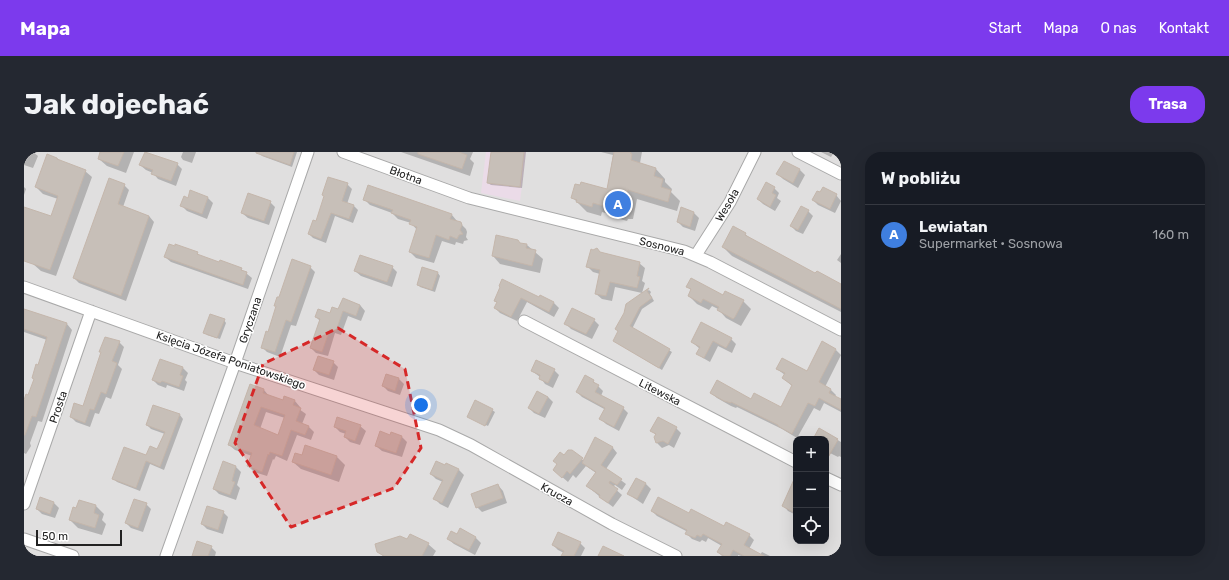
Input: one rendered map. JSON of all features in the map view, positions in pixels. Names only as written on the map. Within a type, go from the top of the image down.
[{"type":"street","name":"Gryczana","points":[[166,556],[308,152]]},
{"type":"street","name":"Błotna","points":[[343,152],[469,198]]},
{"type":"street","name":"Wesoła","points":[[696,255],[730,202],[755,152]]},
{"type":"street","points":[[798,152],[841,174]]},
{"type":"street","name":"Sosnowa","points":[[469,198],[696,255],[841,330]]},
{"type":"street","name":"Księcia Józefa Poniatowskiego","points":[[24,287],[235,363],[439,430]]},
{"type":"street","name":"Prosta","points":[[24,504],[92,311]]},
{"type":"street","name":"Litewska","points":[[524,321],[793,460]]},
{"type":"street","name":"Krucza","points":[[439,430],[471,445],[612,524],[676,556]]},
{"type":"street","points":[[829,480],[841,486]]},
{"type":"street","points":[[24,539],[73,556]]},
{"type":"highlighted area","points":[[338,328],[405,369],[421,448],[394,488],[291,527],[235,443],[263,364]]},
{"type":"shaded area","points":[[24,152],[841,152],[841,556],[24,556]]},
{"type":"shaded area","points":[[486,152],[526,152],[520,201],[481,193]]},
{"type":"building","points":[[100,152],[124,152],[118,166],[98,159]]},
{"type":"building","points":[[145,152],[178,163],[171,181],[151,174],[153,170],[139,165]]},
{"type":"building","points":[[256,152],[294,152],[290,165]]},
{"type":"building","points":[[418,152],[459,152],[467,155],[462,169],[418,154]]},
{"type":"building","points":[[491,152],[524,152],[520,187],[487,183]]},
{"type":"building","points":[[614,152],[631,152],[631,160],[656,168],[654,176],[663,179],[661,187],[671,190],[668,202],[628,190],[624,210],[619,209],[618,212],[593,203],[592,207],[576,202],[577,200],[571,198],[575,184],[580,185],[581,182],[607,189]]},
{"type":"building","points":[[47,154],[86,170],[50,270],[24,261],[24,207],[51,216],[58,196],[35,187]]},
{"type":"building","points":[[784,161],[800,169],[793,183],[776,174]]},
{"type":"building","points":[[328,177],[348,183],[342,201],[354,205],[349,219],[331,213],[321,239],[308,234],[313,220],[316,221]]},
{"type":"building","points":[[109,178],[125,184],[118,204],[149,216],[121,296],[73,278]]},
{"type":"building","points":[[766,182],[775,187],[772,193],[776,195],[770,207],[757,199]]},
{"type":"building","points":[[368,185],[452,214],[450,219],[461,222],[462,225],[460,230],[463,234],[459,235],[457,239],[450,236],[449,240],[436,235],[429,258],[409,252],[417,227],[409,224],[411,220],[391,213],[393,210],[363,200]]},
{"type":"building","points":[[823,187],[837,194],[830,209],[812,200],[817,191],[820,192]]},
{"type":"building","points":[[190,190],[208,197],[202,214],[180,206],[184,196],[188,198]]},
{"type":"building","points":[[248,193],[271,201],[264,221],[241,213]]},
{"type":"building","points":[[801,206],[809,210],[798,230],[790,226]]},
{"type":"building","points":[[681,207],[694,212],[690,227],[677,222]]},
{"type":"building","points":[[733,226],[746,233],[745,235],[815,273],[817,271],[841,284],[841,309],[722,247]]},
{"type":"building","points":[[496,235],[518,240],[520,243],[527,244],[526,248],[536,250],[532,266],[492,256]]},
{"type":"building","points":[[169,244],[175,246],[175,244],[198,252],[197,254],[219,262],[220,260],[242,268],[241,270],[247,272],[243,285],[164,257]]},
{"type":"building","points":[[597,248],[600,252],[640,262],[637,276],[640,277],[637,288],[610,282],[606,296],[595,294],[600,270],[586,267],[591,249],[593,250]]},
{"type":"building","points":[[360,255],[393,266],[387,282],[354,271]]},
{"type":"building","points":[[292,259],[311,266],[291,322],[286,320],[275,352],[261,348],[266,331],[268,332],[276,306],[274,306],[277,297],[279,297]]},
{"type":"building","points":[[422,267],[438,272],[432,290],[417,285]]},
{"type":"building","points":[[691,278],[723,295],[725,291],[744,300],[735,317],[733,319],[717,310],[719,307],[703,299],[701,303],[688,296],[691,289],[686,287]]},
{"type":"building","points":[[502,279],[539,297],[540,295],[554,302],[549,312],[521,298],[511,317],[494,308],[497,302],[494,301]]},
{"type":"building","points":[[649,288],[647,291],[652,298],[640,307],[630,326],[670,349],[659,368],[613,341],[618,331],[615,329],[624,313],[626,304]]},
{"type":"building","points":[[343,298],[360,305],[356,316],[343,311],[336,331],[330,329],[322,352],[310,348],[320,319],[315,317],[318,309],[330,313],[332,307],[338,309]]},
{"type":"building","points":[[572,308],[595,319],[586,334],[564,324]]},
{"type":"building","points":[[24,309],[67,323],[36,417],[32,416],[25,435],[24,400],[26,394],[28,395],[34,379],[32,378],[36,364],[38,365],[47,337],[24,329]]},
{"type":"building","points":[[210,314],[225,319],[217,338],[203,333]]},
{"type":"building","points":[[701,322],[732,338],[726,348],[713,341],[704,358],[696,354],[700,347],[691,342]]},
{"type":"building","points":[[105,337],[120,341],[112,361],[117,363],[106,394],[101,392],[94,410],[90,409],[85,423],[70,417],[74,403],[83,406]]},
{"type":"building","points":[[822,341],[836,349],[819,382],[831,389],[829,393],[841,399],[841,410],[819,398],[815,406],[808,403],[792,434],[778,425],[731,402],[724,401],[710,393],[717,380],[751,399],[754,393],[781,407],[792,385],[782,378],[785,373],[776,369],[782,358],[807,371]]},
{"type":"building","points":[[318,356],[334,361],[329,375],[313,370]]},
{"type":"building","points":[[160,359],[183,367],[180,375],[183,376],[179,387],[162,381],[160,383],[152,380]]},
{"type":"building","points":[[536,360],[555,369],[548,383],[539,379],[540,375],[531,371]]},
{"type":"building","points":[[386,374],[399,378],[395,391],[382,386]]},
{"type":"building","points":[[585,375],[599,385],[595,392],[624,407],[614,427],[599,419],[605,408],[576,392]]},
{"type":"building","points":[[250,384],[264,389],[263,393],[283,400],[284,396],[295,400],[293,405],[301,408],[296,421],[309,426],[305,435],[291,430],[282,456],[270,452],[262,472],[247,466],[252,453],[228,445]],"holes":[[[261,407],[285,415],[278,435],[254,425]]]},
{"type":"building","points":[[537,391],[548,397],[539,414],[528,408]]},
{"type":"building","points":[[475,400],[493,409],[485,426],[467,417]]},
{"type":"building","points":[[153,405],[180,414],[160,467],[146,461],[136,488],[112,479],[124,447],[146,455],[150,446],[157,449],[165,432],[146,425]]},
{"type":"building","points":[[337,417],[361,425],[355,441],[344,437],[346,431],[334,427]]},
{"type":"building","points":[[658,417],[677,427],[668,444],[663,441],[656,443],[654,437],[656,434],[650,431]]},
{"type":"building","points":[[819,428],[838,439],[836,439],[838,440],[829,456],[829,436],[815,436]]},
{"type":"building","points":[[380,431],[390,435],[391,432],[402,436],[396,453],[375,446]]},
{"type":"building","points":[[595,437],[613,447],[601,465],[622,479],[617,485],[610,481],[609,483],[618,489],[608,503],[599,497],[600,495],[586,486],[596,472],[582,463]]},
{"type":"building","points":[[305,445],[337,456],[331,475],[292,462],[295,453],[302,455]]},
{"type":"building","points":[[568,450],[572,450],[583,458],[570,474],[567,471],[562,478],[553,470],[557,464],[553,461],[560,452],[564,455]]},
{"type":"building","points":[[223,461],[236,466],[232,481],[235,482],[230,495],[213,489]]},
{"type":"building","points":[[436,461],[445,465],[446,463],[459,469],[442,503],[433,499],[443,480],[430,474]]},
{"type":"building","points":[[636,478],[646,483],[637,499],[627,494]]},
{"type":"building","points":[[793,482],[793,512],[782,506]]},
{"type":"building","points":[[498,484],[503,498],[476,508],[471,494]]},
{"type":"building","points":[[40,497],[54,502],[50,514],[36,509]]},
{"type":"building","points":[[658,497],[689,513],[691,509],[724,526],[726,522],[750,534],[744,545],[764,556],[744,556],[733,550],[730,556],[724,556],[717,552],[722,544],[703,534],[701,537],[697,535],[695,538],[685,534],[687,530],[651,511]]},
{"type":"building","points":[[134,499],[147,503],[138,528],[125,523]]},
{"type":"building","points":[[79,500],[96,505],[94,513],[99,515],[95,528],[69,520],[73,507],[76,508]]},
{"type":"building","points":[[207,506],[224,511],[218,530],[201,524]]},
{"type":"building","points":[[460,528],[476,537],[469,550],[447,539],[451,531],[457,534]]},
{"type":"building","points":[[558,532],[581,542],[574,556],[561,556],[564,551],[552,545]]},
{"type":"building","points":[[410,534],[429,543],[422,556],[384,556],[377,552],[375,544],[400,536],[407,539]]},
{"type":"building","points":[[197,541],[212,546],[208,556],[192,556]]},
{"type":"building","points":[[603,546],[624,556],[598,556]]},
{"type":"place","name":"Lewiatan","points":[[618,204]]}]
